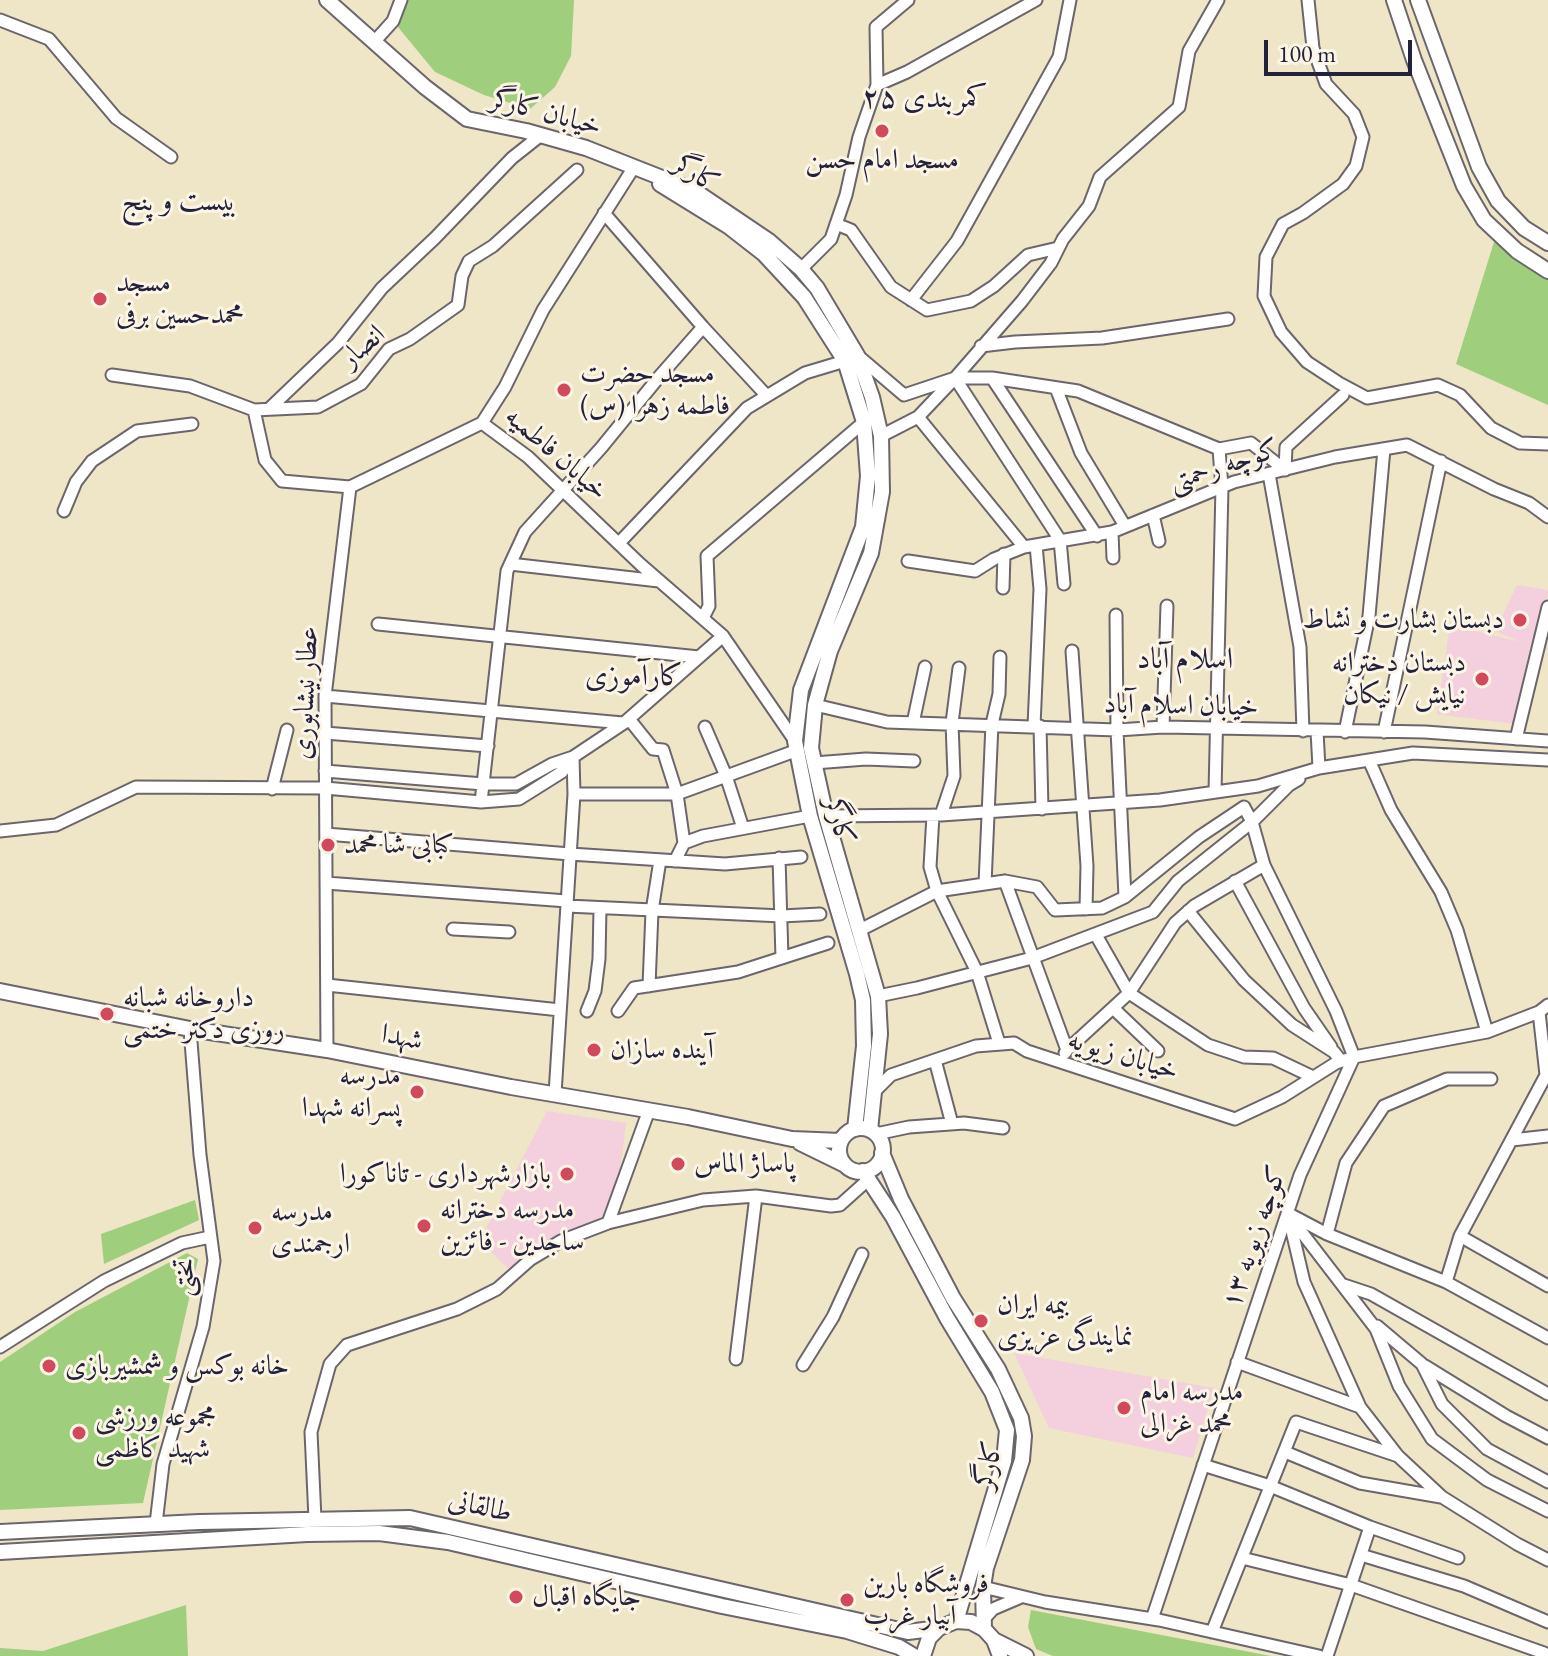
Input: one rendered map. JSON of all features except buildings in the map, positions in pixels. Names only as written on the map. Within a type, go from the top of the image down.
[{"type":"main road","name":"خیابان کارگر","points":[[327,0],[467,119],[541,135],[641,169]]},
{"type":"main road","points":[[1394,0],[1414,60],[1464,186],[1484,220],[1517,251],[1548,271]]},
{"type":"main road","points":[[1418,0],[1485,179],[1498,201],[1524,228],[1548,243]]},
{"type":"main road","name":"کارگر","points":[[641,169],[695,191],[769,241],[801,269],[817,288],[872,397],[881,436],[882,492],[871,553],[830,651],[815,705],[811,748],[826,816],[878,996],[880,1034],[867,1131]]},
{"type":"main road","name":"کارگر","points":[[641,169],[728,226],[764,254],[804,297],[851,358],[864,422],[868,476],[863,527],[801,690],[795,746],[810,816],[863,1000],[867,1131]]},
{"type":"main road","points":[[810,816],[826,816]]},
{"type":"main road","name":"شهدا","points":[[0,991],[190,1029],[327,1050],[792,1139]]},
{"type":"main road","points":[[792,1139],[853,1170],[866,1175],[882,1153],[881,1143],[867,1131],[847,1133],[839,1151],[845,1165]]},
{"type":"main road","points":[[792,1139],[841,1141]]},
{"type":"main road","name":"کارگر","points":[[882,1153],[901,1199],[953,1298],[998,1369],[1021,1418],[1024,1436],[1022,1460],[986,1568],[983,1587],[988,1629],[1000,1656]]},
{"type":"main road","name":"کارگر","points":[[866,1175],[992,1392],[1007,1430],[1004,1461],[956,1621]]},
{"type":"main road","name":"طالقانی","points":[[0,1532],[156,1524],[410,1518],[761,1606],[872,1638],[914,1656]]},
{"type":"main road","points":[[156,1524],[158,1542]]},
{"type":"main road","name":"طالقانی","points":[[0,1552],[307,1534],[395,1535],[448,1542],[761,1606],[908,1632],[939,1628],[956,1621]]},
{"type":"main road","points":[[956,1621],[971,1622],[988,1629],[1026,1656]]},
{"type":"main road","points":[[923,1656],[929,1638],[939,1628]]},
{"type":"street","points":[[374,42],[393,21],[401,0]]},
{"type":"street","points":[[801,269],[831,239],[846,195],[859,137],[877,85],[876,27],[908,0]]},
{"type":"street","points":[[877,85],[907,72],[1036,0]]},
{"type":"street","points":[[911,300],[957,241],[1059,57],[1070,0]]},
{"type":"street","points":[[881,436],[918,417],[955,378],[1051,263],[1058,248],[1089,206],[1100,177],[1179,107],[1189,51],[1218,0]]},
{"type":"street","points":[[1308,0],[1313,48],[1326,84],[1354,114],[1363,137],[1356,166],[1343,184],[1283,224],[1266,257],[1264,296],[1281,332],[1307,362],[1367,398],[1438,385],[1460,395],[1491,428],[1520,443],[1548,444]]},
{"type":"street","points":[[0,20],[49,39],[116,118],[171,157]]},
{"type":"street","points":[[269,409],[338,343],[382,288],[512,158],[541,135]]},
{"type":"street","name":"خیابان فاطمیه","points":[[641,169],[604,213],[543,310],[505,387],[482,423],[528,457],[723,636],[795,746]]},
{"type":"street","name":"انصار","points":[[112,375],[190,386],[254,410],[318,407],[361,384],[389,349],[410,339],[458,305],[462,276],[469,261],[493,246],[577,170]]},
{"type":"street","points":[[604,213],[766,395]]},
{"type":"street","points":[[836,224],[851,230],[891,287],[927,310],[971,301],[994,286],[1028,255],[1058,248]]},
{"type":"street","points":[[981,346],[1102,338],[1228,319]]},
{"type":"street","points":[[481,802],[510,564],[525,532],[703,327]]},
{"type":"street","points":[[619,543],[747,408],[805,373],[851,358],[904,395],[955,378],[992,378],[1078,391],[1219,449],[1251,443],[1285,470]]},
{"type":"street","points":[[955,378],[1060,540],[1064,584]]},
{"type":"street","points":[[992,378],[1097,536]]},
{"type":"street","points":[[1056,388],[1081,453],[1125,526]]},
{"type":"street","points":[[1285,470],[1286,447],[1343,395]]},
{"type":"street","points":[[254,410],[265,460],[282,481],[350,487],[482,423]]},
{"type":"street","points":[[918,417],[1030,546],[1040,589],[1037,726],[1042,809]]},
{"type":"street","points":[[703,618],[709,606],[707,556],[864,422]]},
{"type":"street","points":[[64,511],[76,482],[92,461],[137,431],[192,424]]},
{"type":"street","name":"کوچه رحمتی","points":[[908,561],[975,571],[1004,554],[1030,546],[1112,532],[1222,487],[1285,470],[1407,445],[1529,503],[1548,517]]},
{"type":"street","points":[[1215,792],[1222,487],[1219,449]]},
{"type":"street","points":[[1345,732],[1369,616],[1384,449]]},
{"type":"street","points":[[1384,732],[1441,461]]},
{"type":"street","points":[[1269,474],[1300,647],[1303,731]]},
{"type":"street","name":"عطار نیشابوری","points":[[327,1050],[325,696],[350,487]]},
{"type":"street","points":[[1153,515],[1159,541]]},
{"type":"street","points":[[1112,532],[1113,558]]},
{"type":"street","points":[[1003,588],[1004,554]]},
{"type":"street","points":[[510,564],[660,581]]},
{"type":"street","points":[[1163,727],[1167,606]]},
{"type":"street","points":[[1516,739],[1548,607]]},
{"type":"street","points":[[1116,615],[1117,730],[1125,897]]},
{"type":"street","points":[[378,624],[699,657]]},
{"type":"street","points":[[325,771],[516,784],[552,764],[573,757],[626,721],[723,636]]},
{"type":"street","points":[[1072,651],[1087,866],[1086,909]]},
{"type":"street","points":[[985,884],[992,724],[999,694],[1000,657]]},
{"type":"street","points":[[913,723],[925,667]]},
{"type":"street","points":[[959,668],[952,723],[954,776],[937,815],[930,867],[937,891],[977,972],[999,1043]]},
{"type":"street","points":[[325,696],[626,721],[653,749],[663,750],[677,794],[684,843],[675,861]]},
{"type":"street","name":"خیابان اسلام آباد","points":[[815,705],[887,722],[1117,730],[1163,727],[1384,732],[1548,741]]},
{"type":"street","points":[[705,727],[726,776],[743,828]]},
{"type":"street","points":[[272,789],[287,730]]},
{"type":"street","points":[[1317,731],[1319,768]]},
{"type":"street","points":[[325,733],[488,746]]},
{"type":"street","points":[[574,794],[677,794],[795,746]]},
{"type":"street","points":[[826,816],[937,815],[1121,803],[1258,786],[1319,768],[1413,753],[1548,760]]},
{"type":"street","points":[[555,1094],[574,794],[573,757]]},
{"type":"street","points":[[0,831],[56,825],[136,787],[325,788],[481,802],[519,799],[562,772],[573,757]]},
{"type":"street","points":[[814,763],[866,759],[914,761]]},
{"type":"street","points":[[1369,760],[1391,810],[1441,892],[1457,930],[1487,1032]]},
{"type":"street","points":[[878,996],[1032,958],[1153,912],[1178,881],[1252,822],[1289,785],[1319,768]]},
{"type":"street","points":[[860,930],[937,891],[1005,881],[1037,887],[1055,910],[1102,908],[1125,897],[1199,837],[1244,807],[1252,822],[1264,865],[1336,1011],[1354,1057],[1487,1032],[1545,1011],[1547,1078],[1460,1236],[1446,1282]]},
{"type":"street","points":[[684,843],[810,816]]},
{"type":"street","points":[[326,834],[725,864],[801,857]]},
{"type":"street","points":[[779,858],[782,958]]},
{"type":"street","points":[[649,986],[652,911],[660,860]]},
{"type":"street","points":[[1059,1062],[1067,1050],[1129,993],[1175,923],[1188,911],[1264,865]]},
{"type":"street","points":[[1005,881],[1067,1050]]},
{"type":"street","points":[[1235,881],[1304,1008],[1338,1056]]},
{"type":"street","points":[[326,883],[600,908],[782,916],[820,914]]},
{"type":"street","points":[[587,1011],[595,991],[600,908]]},
{"type":"street","points":[[1188,911],[1244,980],[1292,1025],[1338,1056]]},
{"type":"street","points":[[453,929],[509,932]]},
{"type":"street","points":[[1096,935],[1129,993],[1208,1045],[1244,1057],[1273,1058],[1313,1077]]},
{"type":"street","points":[[618,1011],[634,988],[738,972],[828,943]]},
{"type":"street","points":[[327,985],[560,1010]]},
{"type":"street","points":[[1113,1008],[1158,1051]]},
{"type":"street","name":"تختی","points":[[156,1524],[163,1464],[203,1327],[214,1261],[200,1155],[190,1029]]},
{"type":"street","name":"خیابان زیویه","points":[[874,1092],[891,1075],[976,1046],[1014,1043],[1027,1051],[1235,1119],[1282,1097],[1338,1056],[1354,1057]]},
{"type":"street","name":"کوچه زیویه ۱۳","points":[[1152,1619],[1300,1175],[1354,1057]]},
{"type":"street","points":[[935,1060],[952,1124]]},
{"type":"street","points":[[1327,1234],[1346,1163],[1384,1106],[1447,1079],[1491,1079]]},
{"type":"street","points":[[608,1223],[649,1110]]},
{"type":"street","points":[[867,1131],[952,1124],[1003,1128]]},
{"type":"street","points":[[1512,1140],[1548,1136]]},
{"type":"street","points":[[315,1519],[311,1432],[330,1364],[347,1345],[457,1309],[497,1289],[531,1259],[551,1247],[608,1223],[703,1200],[756,1196],[840,1205],[866,1175]]},
{"type":"street","points":[[736,1359],[756,1196]]},
{"type":"street","points":[[1287,1213],[1327,1234],[1446,1282],[1548,1338]]},
{"type":"street","points":[[1287,1213],[1376,1329],[1399,1386],[1432,1439],[1487,1480],[1548,1511]]},
{"type":"street","points":[[1287,1213],[1304,1282],[1360,1407],[1398,1456],[1442,1497],[1548,1560]]},
{"type":"street","points":[[1460,1236],[1548,1286]]},
{"type":"street","points":[[0,1347],[104,1281],[182,1243],[210,1237]]},
{"type":"street","points":[[803,1365],[833,1317],[862,1254]]},
{"type":"street","points":[[1343,1284],[1371,1294],[1548,1394]]},
{"type":"street","points":[[1367,1318],[1422,1364],[1548,1438]]},
{"type":"street","points":[[1237,1362],[1360,1407]]},
{"type":"street","points":[[1422,1364],[1442,1404],[1487,1449],[1548,1482]]},
{"type":"street","points":[[1212,1632],[1296,1422],[1398,1456]]},
{"type":"street","points":[[1285,1452],[1360,1483],[1442,1497]]},
{"type":"street","points":[[1203,1465],[1270,1486],[1370,1527],[1458,1558]]},
{"type":"street","points":[[1327,1656],[1370,1527]]},
{"type":"street","points":[[1361,1555],[1464,1586],[1548,1622]]},
{"type":"street","points":[[1242,1558],[1351,1585],[1544,1653]]},
{"type":"street","points":[[983,1587],[1022,1597],[1152,1619],[1319,1656]]},
{"type":"street","points":[[988,1629],[993,1609],[1022,1597]]},
{"type":"shaded area","name":"دبستان دخترانه نیایش / نیکان","points":[[1517,585],[1548,590],[1548,593],[1534,646],[1530,646],[1514,724],[1437,714],[1450,625],[1521,642],[1495,631]]},
{"type":"shaded area","name":"بازارشهرداری - تاناکورا","points":[[547,1111],[626,1123],[613,1225],[582,1232],[513,1274],[480,1240]]},
{"type":"shaded area","name":"مدرسه امام محمد غزالی","points":[[1014,1353],[1214,1388],[1193,1458],[1049,1428]]},
{"type":"green space","points":[[402,0],[574,0],[571,56],[555,87],[530,109],[484,95],[435,72],[393,21]]},
{"type":"green space","points":[[1494,242],[1548,274],[1548,405],[1456,364]]},
{"type":"green space","points":[[195,1200],[199,1220],[104,1264],[101,1234]]},
{"type":"green space","name":"مجموعه ورزشی شهید کاظمی","points":[[187,1253],[198,1259],[143,1503],[0,1510],[0,1362],[75,1312]]},
{"type":"green space","points":[[186,1605],[188,1656],[0,1656],[0,1648],[43,1651]]},
{"type":"green space","points":[[1031,1610],[1271,1656],[1053,1656],[1036,1649],[1028,1627]]},
{"type":"place","name":"مسجد امام حسن","points":[[882,131]]},
{"type":"place","name":"مسجد محمدحسین برفی","points":[[100,299]]},
{"type":"place","name":"مسجد حضرت فاطمه زهرا (س)","points":[[564,390]]},
{"type":"place","name":"دبستان بشارت و نشاط","points":[[1520,620]]},
{"type":"place","name":"دبستان دخترانه نیایش / نیکان","points":[[1482,679]]},
{"type":"place","name":"کبابی شا محمد","points":[[328,845]]},
{"type":"place","name":"داروخانه شبانه روزی دکتر ختمی","points":[[107,1014]]},
{"type":"place","name":"آینده سازان","points":[[594,1050]]},
{"type":"place","name":"مدرسه پسرانه شهدا","points":[[417,1092]]},
{"type":"place","name":"پاساژ الماس","points":[[678,1164]]},
{"type":"place","name":"بازارشهرداری - تاناکورا","points":[[567,1174]]},
{"type":"place","name":"مدرسه دخترانه ساجدین - فائزین","points":[[424,1226]]},
{"type":"place","name":"مدرسه ارجمندی","points":[[255,1228]]},
{"type":"place","name":"بیمه ایران نمایندگی عزیزی","points":[[981,1321]]},
{"type":"place","name":"خانه بوکس و شمشیربازی","points":[[49,1366]]},
{"type":"place","name":"مدرسه امام محمد غزالی","points":[[1124,1408]]},
{"type":"place","name":"مجموعه ورزشی شهید کاظمی","points":[[79,1433]]},
{"type":"place","name":"جایگاه اقبال","points":[[516,1597]]},
{"type":"place","name":"فروشگاه بارین آبیار غرب","points":[[847,1600]]},
{"type":"district","name":"کمربندی ۲۵","points":[[925,99]]},
{"type":"district","name":"بیست و پنج","points":[[179,202]]},
{"type":"district","name":"اسلام آباد","points":[[1185,660]]},
{"type":"district","name":"کارآموزی","points":[[634,677]]}]
